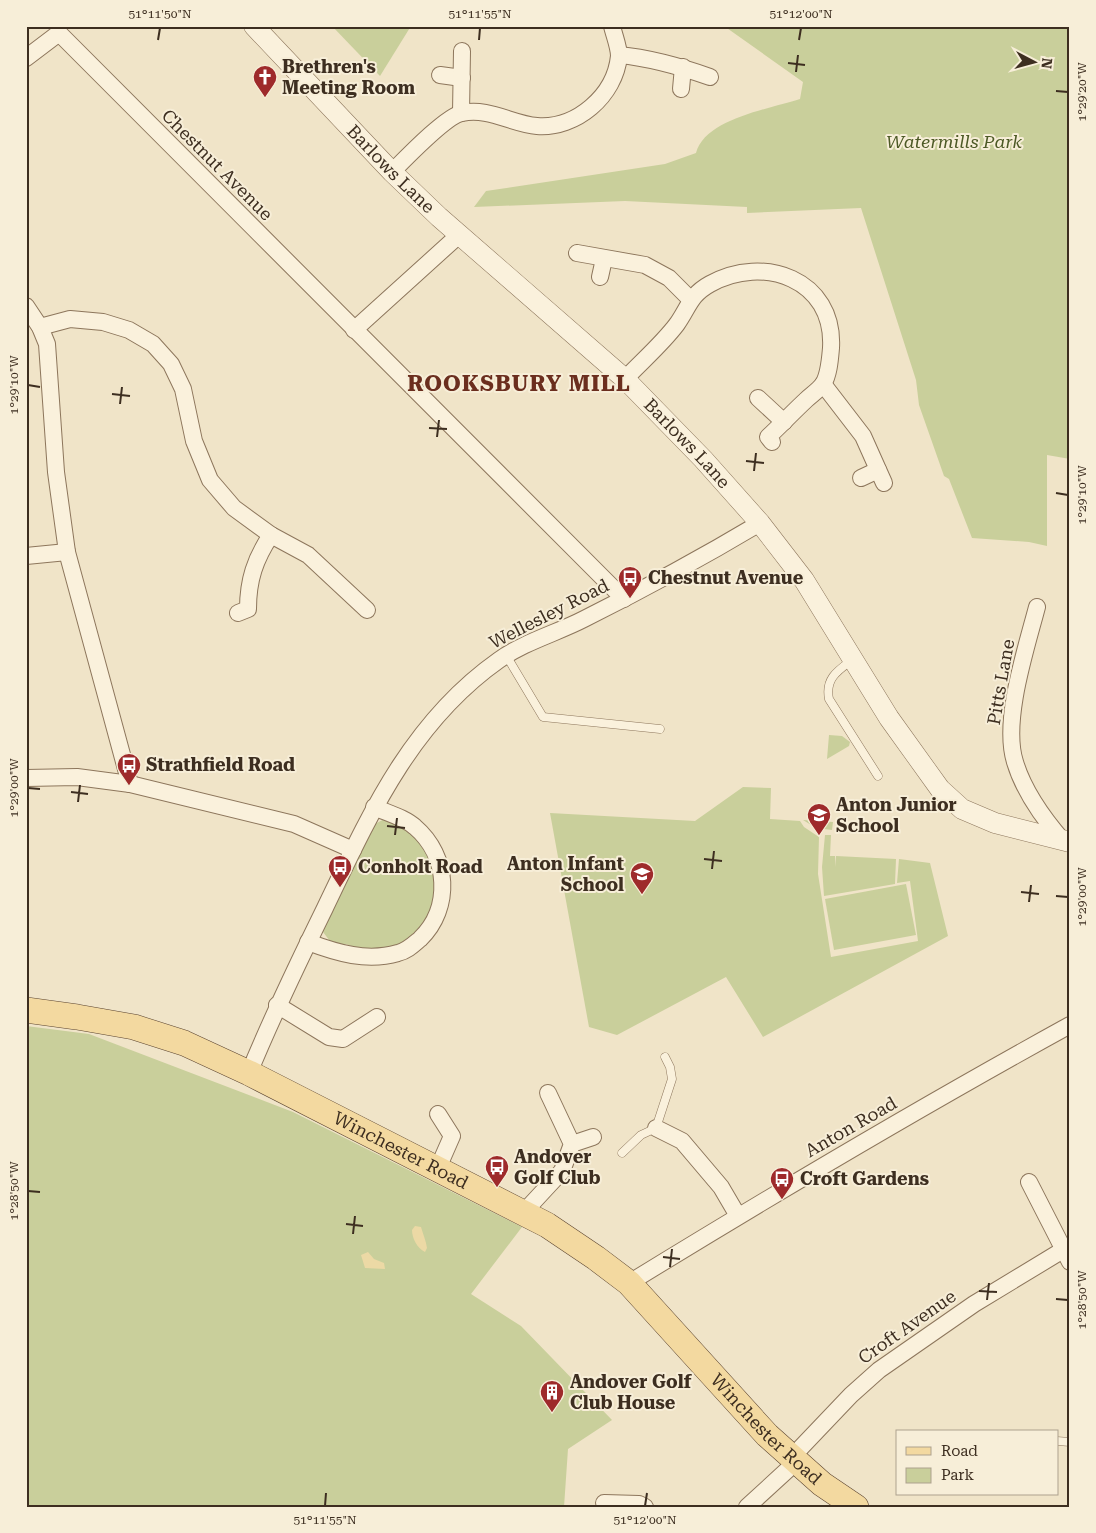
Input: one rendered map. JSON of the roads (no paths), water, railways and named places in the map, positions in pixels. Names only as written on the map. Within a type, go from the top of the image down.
[{"type":"main road","name":"Winchester Road","points":[[26,1010],[78,1017],[153,1032],[209,1053],[524,1212],[590,1253],[629,1283],[734,1400],[794,1460],[822,1484],[856,1507]]},
{"type":"street","name":"Barlows Lane","points":[[254,26],[392,172],[460,235],[624,379],[703,459],[760,522],[804,580],[854,658],[888,718],[940,789],[962,809],[995,823],[1066,841]]},
{"type":"street","points":[[392,172],[435,131],[461,113],[496,114],[534,126],[547,126],[572,120],[588,111],[601,97],[612,76],[619,55],[612,26]]},
{"type":"street","points":[[27,54],[60,29]]},
{"type":"street","name":"Chestnut Avenue","points":[[60,29],[354,330],[624,599]]},
{"type":"street","points":[[461,113],[462,51]]},
{"type":"street","points":[[619,55],[647,58],[683,67],[710,77]]},
{"type":"street","points":[[681,89],[683,67]]},
{"type":"street","points":[[440,74],[462,78]]},
{"type":"street","points":[[354,330],[460,235]]},
{"type":"street","points":[[577,253],[645,265],[669,278],[690,299]]},
{"type":"street","points":[[600,277],[604,259]]},
{"type":"street","points":[[624,379],[673,336],[677,323],[690,299],[718,279],[742,273],[783,276],[806,287],[824,307],[830,323],[830,357],[822,384],[768,437],[772,442]]},
{"type":"street","points":[[26,306],[40,327],[47,344],[56,472],[67,552],[85,626],[113,717],[130,784]]},
{"type":"street","points":[[40,327],[70,319],[103,322],[129,330],[153,344],[171,364],[183,389],[194,441],[210,480],[234,508],[271,535],[308,555],[342,597],[368,610]]},
{"type":"street","points":[[822,384],[863,436],[881,476],[861,478]]},
{"type":"street","points":[[758,398],[784,422]]},
{"type":"street","name":"Wellesley Road","points":[[248,1073],[277,1005],[374,807],[394,772],[418,738],[460,692],[506,655],[624,599],[760,522]]},
{"type":"street","points":[[238,612],[248,609],[252,572],[259,553],[271,535]]},
{"type":"street","points":[[26,556],[67,552]]},
{"type":"street","name":"Pitts Lane","points":[[1037,607],[1013,706],[1011,741],[1014,761],[1021,779],[1036,806],[1066,841]]},
{"type":"street","points":[[26,778],[77,777],[130,784],[294,824],[353,850]]},
{"type":"street","points":[[308,942],[333,952],[349,955],[364,957],[386,956],[411,948],[430,929],[437,915],[442,901],[442,878],[437,857],[430,845],[414,826],[374,807]]},
{"type":"street","points":[[277,1005],[328,1038],[343,1039],[377,1018]]},
{"type":"street","name":"Anton Road","points":[[629,1283],[738,1216],[984,1072],[1070,1025]]},
{"type":"street","points":[[524,1212],[562,1171],[572,1144],[548,1093]]},
{"type":"street","points":[[438,1114],[452,1136],[438,1168]]},
{"type":"street","points":[[656,1128],[682,1141],[716,1181],[738,1216]]},
{"type":"street","points":[[572,1144],[593,1137]]},
{"type":"street","points":[[1029,1182],[1066,1256]]},
{"type":"street","name":"Croft Avenue","points":[[748,1507],[794,1460],[851,1395],[879,1370],[974,1304],[1066,1256]]},
{"type":"street","points":[[604,1503],[639,1504],[644,1507]]},
{"type":"lane","points":[[506,655],[543,717],[660,729]]},
{"type":"lane","points":[[854,658],[832,674],[827,689],[829,699],[878,776]]},
{"type":"lane","points":[[622,1153],[641,1135],[656,1128],[672,1079],[670,1067],[665,1056]]},
{"type":"place","name":"Brethren's Meeting Room","points":[[265,98]]},
{"type":"place","name":"Chestnut Avenue","points":[[630,599]]},
{"type":"place","name":"Strathfield Road","points":[[129,786]]},
{"type":"place","name":"Anton Junior School","points":[[819,836]]},
{"type":"place","name":"Conholt Road","points":[[340,888]]},
{"type":"place","name":"Anton Infant School","points":[[642,895]]},
{"type":"place","name":"Andover Golf Club","points":[[497,1188]]},
{"type":"place","name":"Croft Gardens","points":[[782,1200]]},
{"type":"place","name":"Andover Golf Club House","points":[[552,1413]]},
{"type":"district","name":"ROOKSBURY MILL","points":[[519,383]]},
{"type":"park label","name":"Watermills Park","points":[[954,142]]}]
